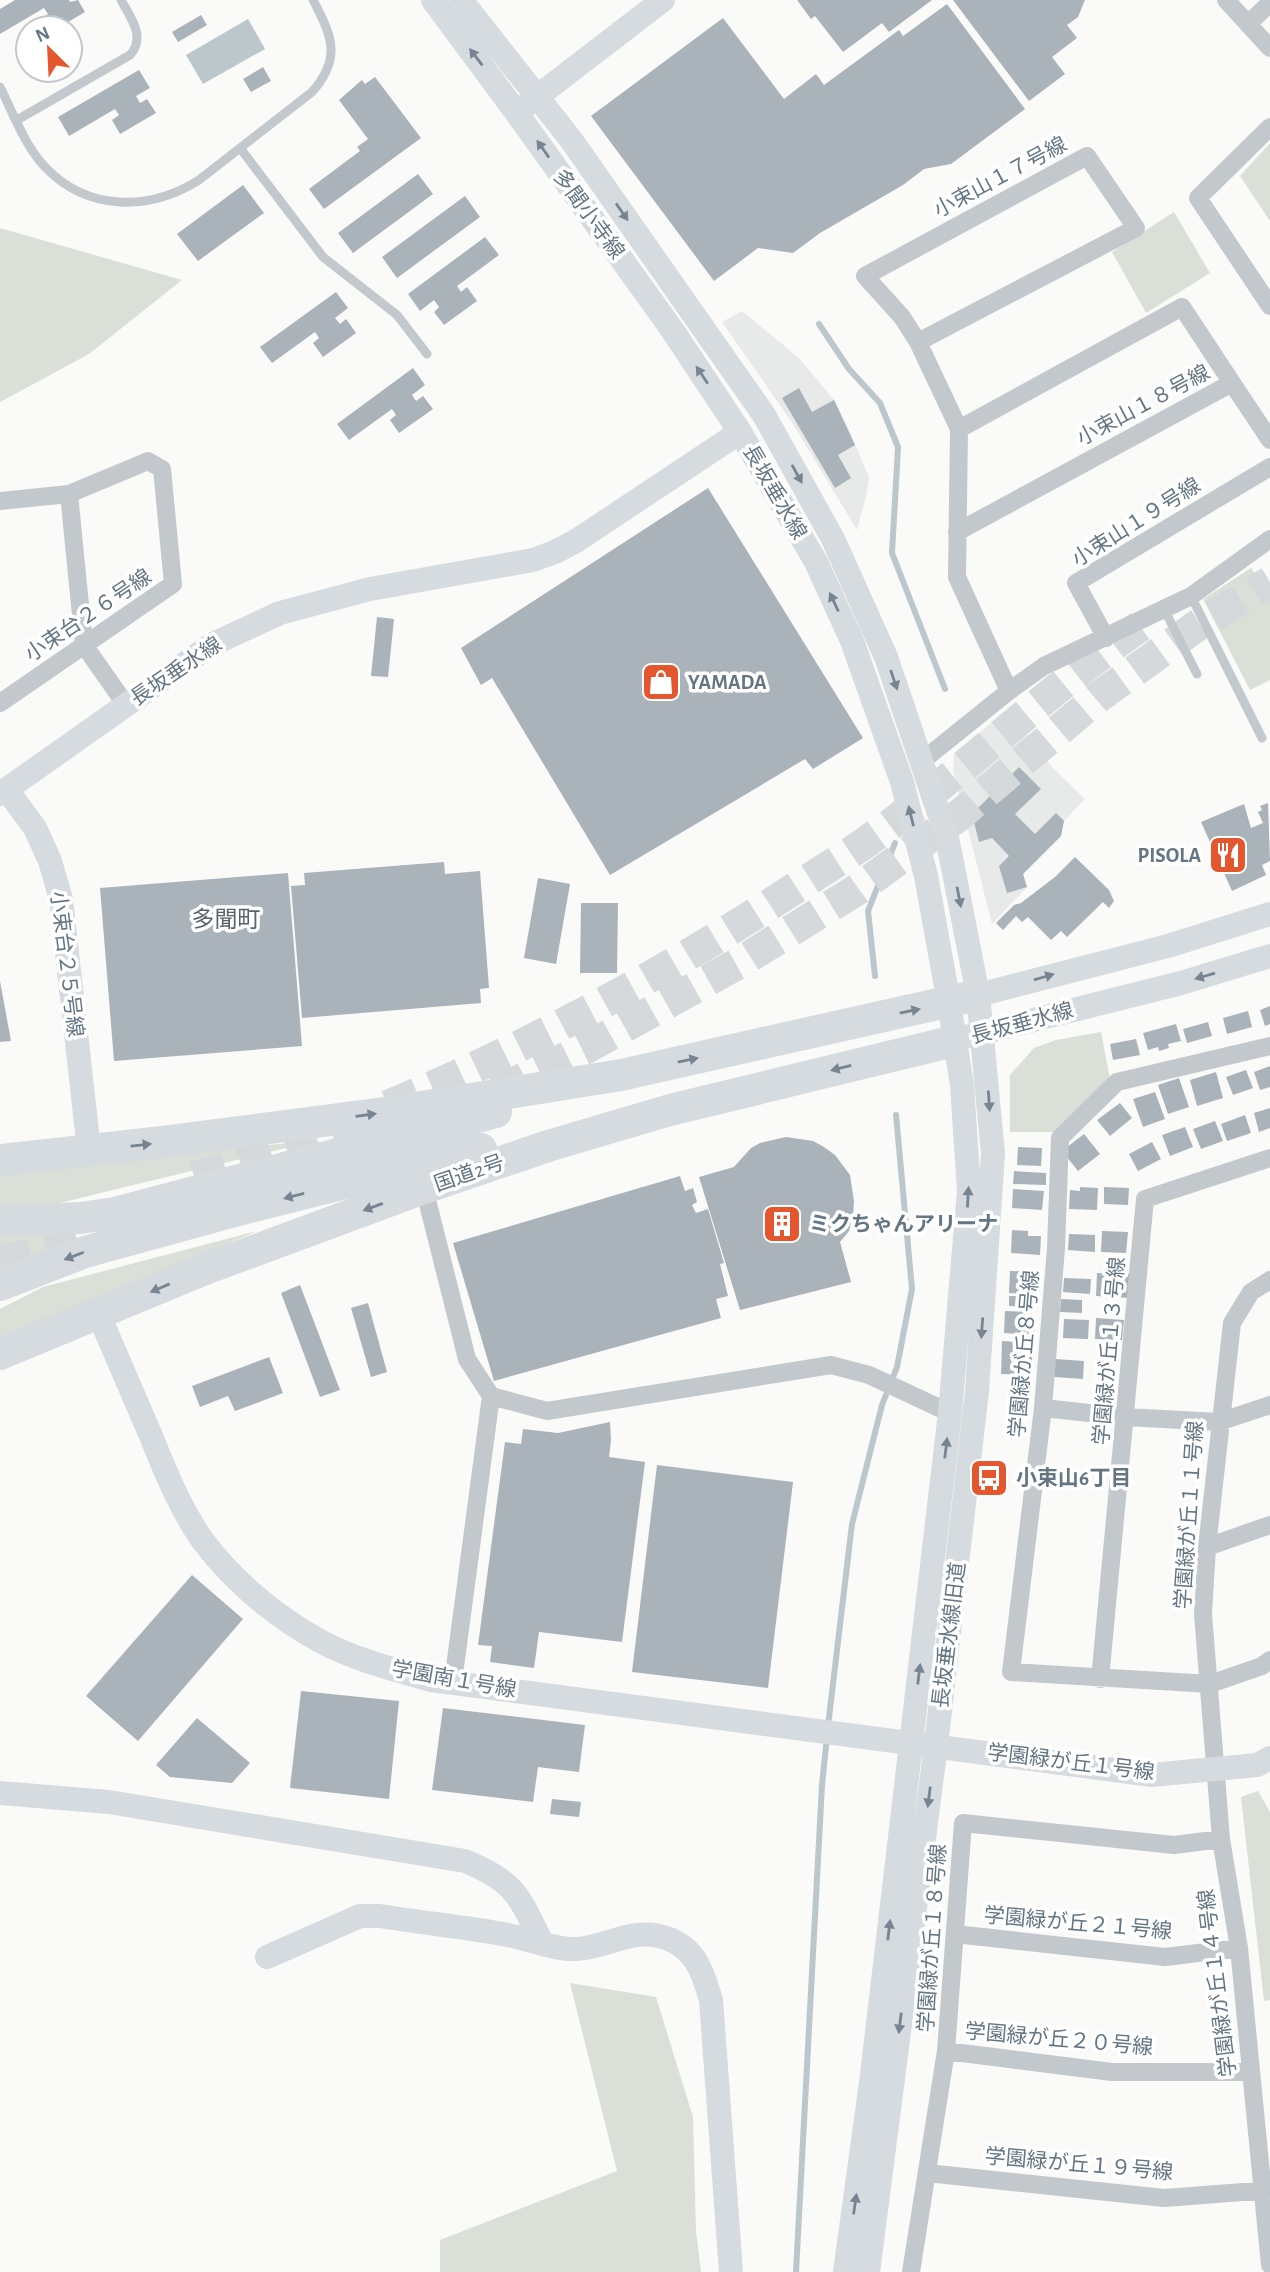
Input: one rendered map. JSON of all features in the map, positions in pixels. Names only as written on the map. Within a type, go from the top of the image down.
[{"type":"highway","points":[[0,1160],[384,1113],[621,1075],[964,999]]},
{"type":"highway","name":"国道2号","points":[[0,1354],[205,1269],[424,1188],[548,1146],[670,1110],[969,1037]]},
{"type":"highway","points":[[0,1221],[80,1218],[115,1213],[444,1127],[621,1075]]},
{"type":"highway","points":[[0,1285],[85,1252],[234,1211],[501,1144],[670,1110]]},
{"type":"street","name":"多聞小寺線","points":[[433,0],[673,331],[740,432]]},
{"type":"street","name":"多聞小寺線","points":[[461,0],[572,141],[764,415]]},
{"type":"street","points":[[516,112],[663,0]]},
{"type":"street","points":[[1226,0],[1270,48]]},
{"type":"street","points":[[1248,24],[1270,3]]},
{"type":"street","points":[[1270,127],[1198,198],[1270,306]]},
{"type":"street","name":"小束山１７号線","points":[[918,342],[1136,228],[1087,156],[865,276],[902,317],[918,342],[959,429],[957,577],[1009,691]]},
{"type":"street","name":"小束山１８号線","points":[[957,532],[1232,383],[1182,307],[959,429]]},
{"type":"street","points":[[1232,383],[1270,440]]},
{"type":"street","name":"長坂垂水線","points":[[764,415],[832,539],[886,657],[922,761],[947,837],[969,1037],[1181,983],[1270,956]]},
{"type":"street","name":"長坂垂水線","points":[[3,792],[211,645],[280,613],[370,589],[533,560],[555,552],[576,541],[740,432],[816,562],[852,641],[902,782],[926,876],[964,999]]},
{"type":"street","name":"小束台２６号線","points":[[0,501],[69,494],[148,461],[162,469],[173,584],[0,703]]},
{"type":"street","name":"小束山１９号線","points":[[1105,638],[1076,583],[1270,467]]},
{"type":"street","points":[[69,494],[84,645],[126,705]]},
{"type":"street","points":[[922,761],[1044,666],[1191,596],[1270,539]]},
{"type":"street","name":"小束台２５号線","points":[[3,792],[35,828],[50,862],[61,899],[89,1150]]},
{"type":"street","name":"長坂垂水線","points":[[964,999],[1168,946],[1270,914]]},
{"type":"street","name":"長坂垂水線旧道","points":[[868,2272],[924,1743],[969,1191],[962,1085],[969,1037]]},
{"type":"street","name":"長坂垂水線旧道","points":[[845,2272],[977,1391],[993,1154],[969,1037]]},
{"type":"street","name":"学園緑が丘８号線","points":[[1270,1046],[1117,1082],[1060,1138],[1056,1248],[1043,1408],[1011,1672],[1210,1684],[1270,1660]]},
{"type":"street","name":"学園緑が丘１３号線","points":[[1100,1679],[1145,1199],[1270,1158]]},
{"type":"street","points":[[424,1188],[467,1359],[491,1396],[453,1682]]},
{"type":"street","name":"学園緑が丘１１号線","points":[[1215,1770],[1203,1614],[1219,1422],[1232,1322],[1251,1292],[1270,1280]]},
{"type":"street","name":"学園南１号線","points":[[99,1313],[178,1496],[203,1540],[236,1578],[276,1615],[321,1642],[370,1663],[430,1679],[873,1736]]},
{"type":"street","points":[[491,1396],[547,1411],[831,1365],[869,1375],[950,1413]]},
{"type":"street","points":[[1043,1408],[1126,1417],[1219,1422],[1270,1405]]},
{"type":"street","points":[[1207,1547],[1270,1525]]},
{"type":"street","name":"学園緑が丘１号線","points":[[873,1736],[1152,1774],[1257,1765],[1270,1758]]},
{"type":"street","name":"学園緑が丘１４号線","points":[[1215,1770],[1267,2191],[1270,2265]]},
{"type":"street","points":[[0,1793],[109,1802],[465,1861],[493,1873],[519,1895],[542,1943]]},
{"type":"street","name":"学園緑が丘１８号線","points":[[911,2272],[946,2051],[963,1823],[1174,1845],[1222,1839]]},
{"type":"street","points":[[267,1958],[360,1916],[380,1916],[505,1935],[576,1949],[647,1934],[666,1938],[685,1948],[703,1969],[711,2000],[731,2272]]},
{"type":"street","name":"学園緑が丘２１号線","points":[[955,1934],[1165,1958],[1239,1948]]},
{"type":"street","name":"学園緑が丘２０号線","points":[[946,2051],[1112,2072],[1251,2072]]},
{"type":"street","name":"学園緑が丘１９号線","points":[[926,2173],[1164,2198],[1267,2191]]},
{"type":"lane","points":[[17,120],[130,55],[136,48],[139,37],[121,0]]},
{"type":"lane","points":[[0,87],[32,149],[46,168],[68,186],[93,198],[114,204],[135,204],[181,191],[312,92],[324,79],[331,60],[332,41],[313,0]]},
{"type":"lane","points":[[240,148],[323,257],[397,315],[427,355]]},
{"type":"lane","points":[[1191,596],[1262,738]]},
{"type":"lane","points":[[1164,609],[1198,674]]},
{"type":"shaded area","points":[[248,19],[265,49],[203,84],[186,55]]},
{"type":"shaded area","points":[[1270,143],[1270,221],[1240,176]]},
{"type":"shaded area","points":[[1174,212],[1210,273],[1146,313],[1112,252]]},
{"type":"shaded area","points":[[0,228],[182,280],[89,354],[0,402]]},
{"type":"shaded area","points":[[742,311],[799,358],[834,400],[869,477],[857,530],[793,424],[722,322]]},
{"type":"shaded area","points":[[1251,568],[1270,595],[1270,680],[1250,690],[1203,599]]},
{"type":"shaded area","points":[[1013,705],[1025,732],[1053,768],[1085,799],[1064,821],[1061,836],[1023,874],[1027,887],[992,924],[953,770],[954,754]]},
{"type":"shaded area","points":[[1101,1032],[1110,1079],[1056,1132],[1010,1132],[1010,1075],[1034,1048],[1056,1040]]},
{"type":"shaded area","points":[[315,1141],[39,1208],[0,1210],[0,1168]]},
{"type":"shaded area","points":[[257,1231],[0,1340],[0,1309],[43,1287]]},
{"type":"shaded area","points":[[53,1232],[58,1249],[0,1276],[0,1233]]},
{"type":"shaded area","points":[[1258,1791],[1270,1812],[1270,2000],[1264,2001],[1241,1797]]},
{"type":"shaded area","points":[[570,1983],[656,1997],[693,2117],[696,2231],[701,2272],[440,2272],[440,2240],[617,2171]]},
{"type":"building","points":[[15,0],[78,0],[85,12],[48,14],[44,8],[34,14],[14,14],[14,26],[0,34],[0,9]]},
{"type":"building","points":[[797,0],[932,0],[889,32],[882,23],[843,52],[815,16],[811,19]]},
{"type":"building","points":[[953,0],[1085,0],[1078,17],[1067,25],[1077,38],[1052,57],[1065,74],[1029,101]]},
{"type":"building","points":[[947,4],[1025,109],[951,164],[924,169],[903,185],[820,233],[793,253],[758,248],[714,281],[591,116],[723,18],[784,99],[816,74],[824,85],[899,30],[903,36]]},
{"type":"building","points":[[201,15],[207,25],[178,42],[172,32]]},
{"type":"building","points":[[263,67],[271,81],[251,92],[243,79]]},
{"type":"building","points":[[139,70],[150,88],[136,96],[140,103],[147,99],[156,113],[120,134],[112,120],[119,115],[115,109],[69,136],[58,117]]},
{"type":"building","points":[[375,77],[421,138],[324,209],[309,189],[360,151],[357,147],[368,139],[339,100],[362,80],[365,84]]},
{"type":"building","points":[[418,174],[433,194],[353,253],[338,233]]},
{"type":"building","points":[[243,185],[264,213],[198,261],[177,234]]},
{"type":"building","points":[[465,196],[480,217],[397,278],[382,257]]},
{"type":"building","points":[[485,237],[499,255],[457,286],[461,292],[467,287],[477,301],[444,325],[434,312],[439,307],[434,300],[420,311],[408,294]]},
{"type":"building","points":[[336,292],[348,308],[335,318],[340,324],[346,319],[356,333],[323,357],[313,343],[319,338],[315,332],[272,363],[260,347]]},
{"type":"building","points":[[413,368],[425,385],[412,395],[416,401],[423,396],[433,409],[399,433],[390,420],[396,415],[392,409],[349,440],[337,424]]},
{"type":"building","points":[[799,388],[812,412],[834,400],[855,445],[838,455],[851,478],[835,488],[782,398]]},
{"type":"building","name":"YAMADA","points":[[708,488],[863,738],[813,769],[805,759],[610,875],[492,678],[481,685],[461,648]]},
{"type":"building","points":[[377,617],[394,619],[388,677],[371,676]]},
{"type":"building","points":[[1019,767],[1041,789],[1015,814],[1035,834],[1056,813],[1064,821],[1061,836],[1023,874],[1027,887],[1007,893],[999,866],[1009,856],[992,838],[979,842],[972,814]]},
{"type":"building","points":[[1268,803],[1270,861],[1262,865],[1266,875],[1232,891],[1201,822],[1244,804],[1251,828],[1263,823],[1258,812],[1262,810],[1260,806]]},
{"type":"building","points":[[1075,857],[1109,890],[1114,901],[1109,908],[1103,902],[1067,937],[1061,931],[1051,940],[1028,917],[1022,922],[1016,916],[1003,930],[996,923],[1014,905],[1021,903],[1055,877]]},
{"type":"building","points":[[444,862],[445,874],[480,871],[489,988],[480,989],[481,1003],[302,1018],[291,886],[305,885],[304,873]]},
{"type":"building","points":[[288,873],[302,1046],[114,1061],[100,888]]},
{"type":"building","points":[[538,878],[570,884],[556,964],[524,958]]},
{"type":"building","points":[[581,903],[618,903],[617,973],[580,973]]},
{"type":"building","points":[[0,981],[11,1041],[0,1042]]},
{"type":"building","points":[[1270,1006],[1270,1024],[1265,1026],[1260,1010]]},
{"type":"building","points":[[1248,1011],[1252,1027],[1227,1034],[1223,1018]]},
{"type":"building","points":[[1208,1022],[1212,1036],[1187,1043],[1183,1029]]},
{"type":"building","points":[[1176,1024],[1181,1041],[1168,1044],[1169,1048],[1159,1051],[1158,1047],[1148,1050],[1143,1033]]},
{"type":"building","points":[[1136,1039],[1140,1055],[1113,1060],[1110,1044]]},
{"type":"building","points":[[1270,1066],[1270,1087],[1260,1090],[1254,1072]]},
{"type":"building","points":[[1246,1070],[1253,1088],[1233,1095],[1226,1077]]},
{"type":"building","points":[[1216,1072],[1223,1098],[1197,1106],[1190,1080]]},
{"type":"building","points":[[1179,1078],[1189,1107],[1168,1114],[1158,1085]]},
{"type":"building","points":[[1155,1092],[1165,1119],[1143,1127],[1133,1099]]},
{"type":"building","points":[[1120,1103],[1132,1118],[1110,1136],[1097,1120]]},
{"type":"building","points":[[1270,1108],[1270,1128],[1259,1132],[1254,1113]]},
{"type":"building","points":[[1245,1115],[1251,1133],[1227,1141],[1221,1124]]},
{"type":"building","points":[[1215,1121],[1223,1141],[1201,1149],[1193,1129]]},
{"type":"building","points":[[1185,1127],[1193,1147],[1170,1156],[1162,1135]]},
{"type":"building","points":[[1084,1134],[1100,1154],[1078,1171],[1062,1151]]},
{"type":"building","name":"ミクちゃんアリーナ","points":[[786,1137],[813,1141],[824,1147],[835,1155],[850,1175],[853,1216],[849,1231],[840,1242],[851,1282],[740,1310],[699,1177],[734,1167],[751,1148]]},
{"type":"building","points":[[1152,1142],[1161,1159],[1138,1171],[1129,1154]]},
{"type":"building","points":[[1018,1147],[1042,1148],[1041,1166],[1017,1165]]},
{"type":"building","points":[[1014,1171],[1046,1173],[1046,1185],[1013,1184]]},
{"type":"building","points":[[680,1176],[685,1191],[693,1188],[697,1202],[692,1205],[696,1213],[708,1209],[724,1263],[720,1264],[728,1296],[716,1299],[721,1318],[494,1381],[453,1243]]},
{"type":"building","points":[[1080,1187],[1098,1188],[1097,1210],[1069,1209],[1070,1190],[1080,1191]]},
{"type":"building","points":[[1104,1187],[1129,1188],[1128,1205],[1104,1204]]},
{"type":"building","points":[[1013,1189],[1044,1191],[1042,1210],[1012,1208]]},
{"type":"building","points":[[1012,1230],[1028,1231],[1028,1236],[1041,1236],[1040,1255],[1011,1253]]},
{"type":"building","points":[[1102,1231],[1128,1232],[1126,1253],[1101,1252]]},
{"type":"building","points":[[1069,1234],[1095,1235],[1095,1252],[1068,1250]]},
{"type":"building","points":[[1010,1271],[1039,1272],[1038,1295],[1009,1293]]},
{"type":"building","points":[[1097,1273],[1131,1274],[1130,1298],[1096,1296]]},
{"type":"building","points":[[1064,1278],[1091,1279],[1090,1294],[1063,1292]]},
{"type":"building","points":[[300,1285],[340,1390],[320,1397],[281,1293]]},
{"type":"building","points":[[1009,1296],[1026,1296],[1025,1307],[1009,1306]]},
{"type":"building","points":[[1061,1299],[1082,1300],[1082,1313],[1060,1312]]},
{"type":"building","points":[[368,1303],[387,1372],[371,1377],[351,1308]]},
{"type":"building","points":[[1005,1311],[1026,1312],[1025,1323],[1035,1324],[1034,1335],[1004,1333]]},
{"type":"building","points":[[1096,1318],[1124,1320],[1122,1340],[1095,1339]]},
{"type":"building","points":[[1064,1319],[1089,1320],[1088,1339],[1063,1338]]},
{"type":"building","points":[[1002,1341],[1033,1343],[1031,1375],[1001,1374]]},
{"type":"building","points":[[269,1357],[283,1393],[235,1411],[228,1396],[200,1407],[192,1386]]},
{"type":"building","points":[[1055,1359],[1084,1361],[1083,1379],[1054,1377]]},
{"type":"building","points":[[610,1422],[609,1457],[645,1462],[622,1642],[539,1632],[534,1668],[490,1662],[492,1646],[478,1645],[505,1442],[521,1444],[523,1429],[558,1433]]},
{"type":"building","points":[[657,1465],[793,1482],[768,1688],[632,1672]]},
{"type":"building","points":[[192,1575],[243,1619],[138,1741],[86,1696]]},
{"type":"building","points":[[301,1691],[399,1701],[389,1799],[290,1788]]},
{"type":"building","points":[[443,1708],[585,1725],[579,1772],[538,1767],[533,1802],[432,1790]]},
{"type":"building","points":[[197,1718],[250,1763],[232,1783],[170,1777],[156,1765]]},
{"type":"building","points":[[552,1799],[581,1802],[579,1817],[550,1814]]},
{"type":"waterway","points":[[819,324],[849,369],[880,403],[898,447],[892,553],[945,689]]},
{"type":"waterway","points":[[875,976],[868,911],[895,843]]},
{"type":"waterway","points":[[828,1726],[852,1524],[882,1405],[897,1367],[912,1289],[896,1115]]},
{"type":"waterway","points":[[796,2272],[822,1785],[827,1737]]},
{"type":"tunnel","points":[[496,1092],[588,1047],[739,963],[858,889],[957,817],[1097,698],[1198,625],[1270,582]]},
{"type":"tunnel","points":[[388,1106],[543,1034],[643,981],[741,923],[902,816],[1078,672],[1152,618]]},
{"type":"tunnel","points":[[195,1178],[347,1124]]},
{"type":"tunnel","points":[[0,1262],[93,1237]]},
{"type":"place","name":"YAMADA","points":[[661,682]]},
{"type":"place","name":"PISOLA","points":[[1228,855]]},
{"type":"place","name":"ミクちゃんアリーナ","points":[[782,1224]]},
{"type":"place","name":"小束山6丁目","points":[[989,1478]]},
{"type":"district","name":"多聞町","points":[[226,919]]}]
